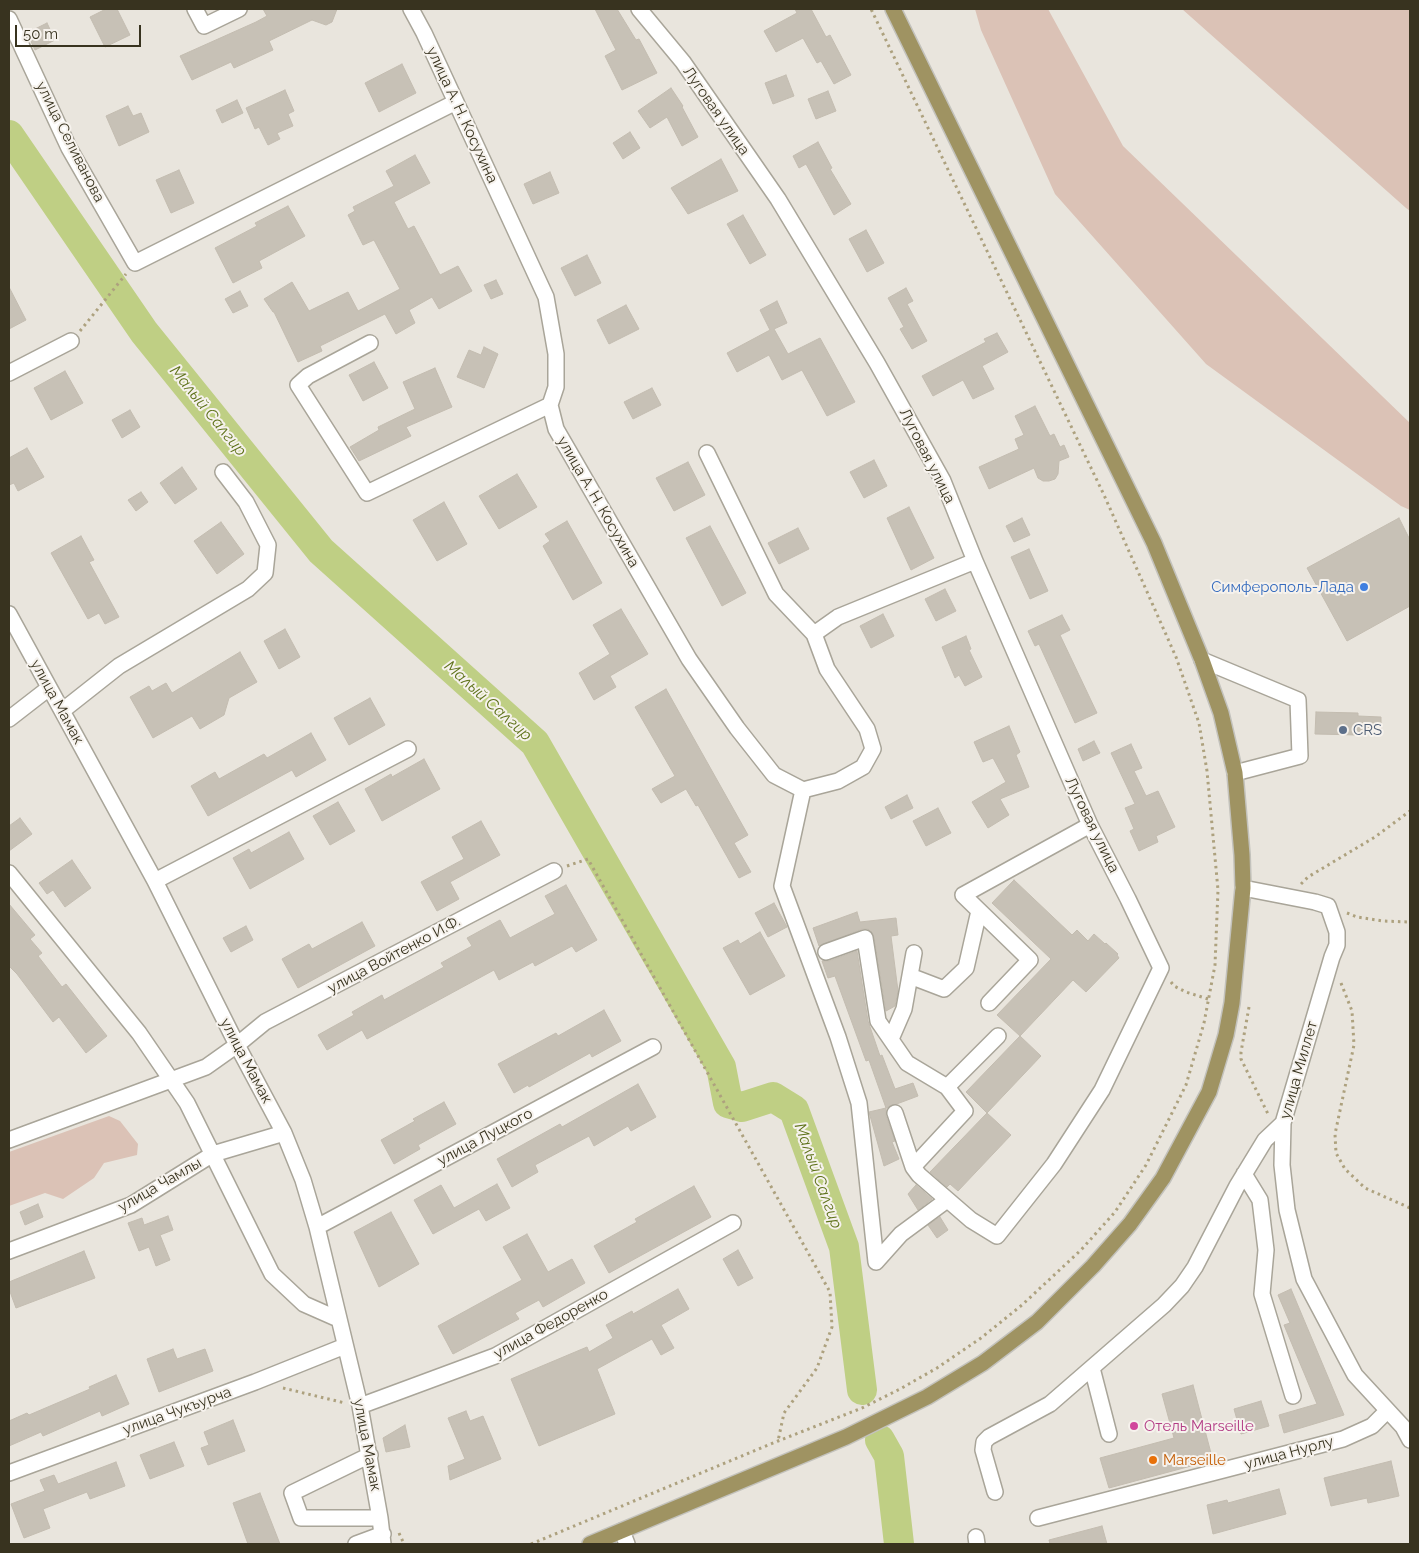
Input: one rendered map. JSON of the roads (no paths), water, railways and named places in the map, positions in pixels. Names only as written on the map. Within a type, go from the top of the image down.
[{"type":"main road","points":[[590,1544],[624,1537],[846,1438],[927,1397],[982,1363],[1037,1322],[1093,1266],[1130,1224],[1163,1178],[1209,1092],[1226,1035],[1232,1003],[1242,888],[1242,855],[1235,773],[1221,713],[1202,660],[1154,543],[893,9]]},
{"type":"street","points":[[195,9],[204,26],[239,9]]},
{"type":"street","name":"улица А. Н. Косухина","points":[[411,9],[424,33],[546,297],[556,354],[556,387],[550,405],[556,429],[689,659],[737,728],[774,775],[803,790]]},
{"type":"street","name":"Луговая улица","points":[[638,9],[683,62],[778,199],[877,363],[943,481],[975,562],[1090,825],[1161,968],[1102,1090],[1054,1164],[997,1236],[971,1220],[947,1200]]},
{"type":"street","name":"улица Селиванова","points":[[9,19],[69,148],[135,263],[456,102]]},
{"type":"street","points":[[9,373],[71,341]]},
{"type":"street","points":[[370,343],[308,376],[298,385],[367,493],[550,405]]},
{"type":"street","points":[[707,454],[776,594],[814,634],[827,670],[867,729],[873,749],[863,767],[838,781],[803,790],[782,886],[838,1037],[859,1103],[876,1262],[901,1234],[947,1200],[918,1175],[913,1167],[895,1113]]},
{"type":"street","points":[[62,711],[119,666],[248,589],[265,573],[268,545],[246,502],[223,472]]},
{"type":"street","points":[[814,634],[838,617],[975,562]]},
{"type":"street","name":"улица Мамак","points":[[9,614],[155,881],[237,1045],[284,1133],[303,1180],[317,1227],[360,1406],[370,1455],[383,1539]]},
{"type":"street","points":[[1202,660],[1298,700],[1300,756],[1235,773]]},
{"type":"street","points":[[9,719],[49,688]]},
{"type":"street","points":[[155,881],[408,749]]},
{"type":"street","points":[[989,1003],[1030,960],[963,895],[1090,825]]},
{"type":"street","name":"улица Войтенко И.Ф.","points":[[9,1140],[206,1067],[265,1022],[554,871]]},
{"type":"street","points":[[9,873],[138,1032],[187,1103],[272,1274],[304,1304],[338,1319]]},
{"type":"street","name":"улица Миллет","points":[[1242,888],[1328,906],[1337,932],[1336,945],[1280,1127],[1287,1210],[1304,1279],[1355,1375],[1403,1427],[1410,1440]]},
{"type":"street","points":[[910,976],[944,989],[966,968],[979,911]]},
{"type":"street","points":[[826,952],[865,938],[878,1021],[907,1063],[947,1086],[965,1112],[913,1167]]},
{"type":"street","points":[[891,1039],[904,1010],[914,953]]},
{"type":"street","points":[[947,1086],[998,1036]]},
{"type":"street","name":"улица Луцкого","points":[[317,1227],[653,1047]]},
{"type":"street","points":[[995,1492],[983,1450],[984,1442],[989,1437],[1050,1404],[1164,1305],[1182,1286],[1195,1267],[1244,1174],[1265,1140],[1280,1127]]},
{"type":"street","name":"улица Чамлы","points":[[9,1251],[131,1206],[213,1154],[284,1133]]},
{"type":"street","points":[[1244,1174],[1260,1200],[1266,1250],[1262,1294],[1293,1396]]},
{"type":"street","name":"улица Федоренко","points":[[360,1406],[495,1356],[733,1223]]},
{"type":"street","name":"улица Чукъурча","points":[[9,1473],[255,1382],[345,1346]]},
{"type":"street","points":[[1092,1368],[1109,1434]]},
{"type":"street","name":"улица Нурлу","points":[[1038,1518],[1343,1439],[1372,1426],[1387,1411]]},
{"type":"street","points":[[370,1455],[292,1493],[301,1518],[380,1518]]},
{"type":"street","points":[[356,1544],[383,1539]]},
{"type":"waterway","name":"Малый Салгир","points":[[9,135],[144,332],[321,551],[535,743],[721,1067],[728,1103],[742,1107],[773,1097],[794,1110],[844,1247],[862,1390]]},
{"type":"waterway","name":"Малый Салгир","points":[[880,1440],[889,1456],[899,1544]]},
{"type":"place","name":"Симферополь-Лада","points":[[1364,587]]},
{"type":"place","name":"CRS","points":[[1343,730]]},
{"type":"place","name":"Отель Marseille","points":[[1134,1426]]},
{"type":"place","name":"Marseille","points":[[1153,1460]]}]
